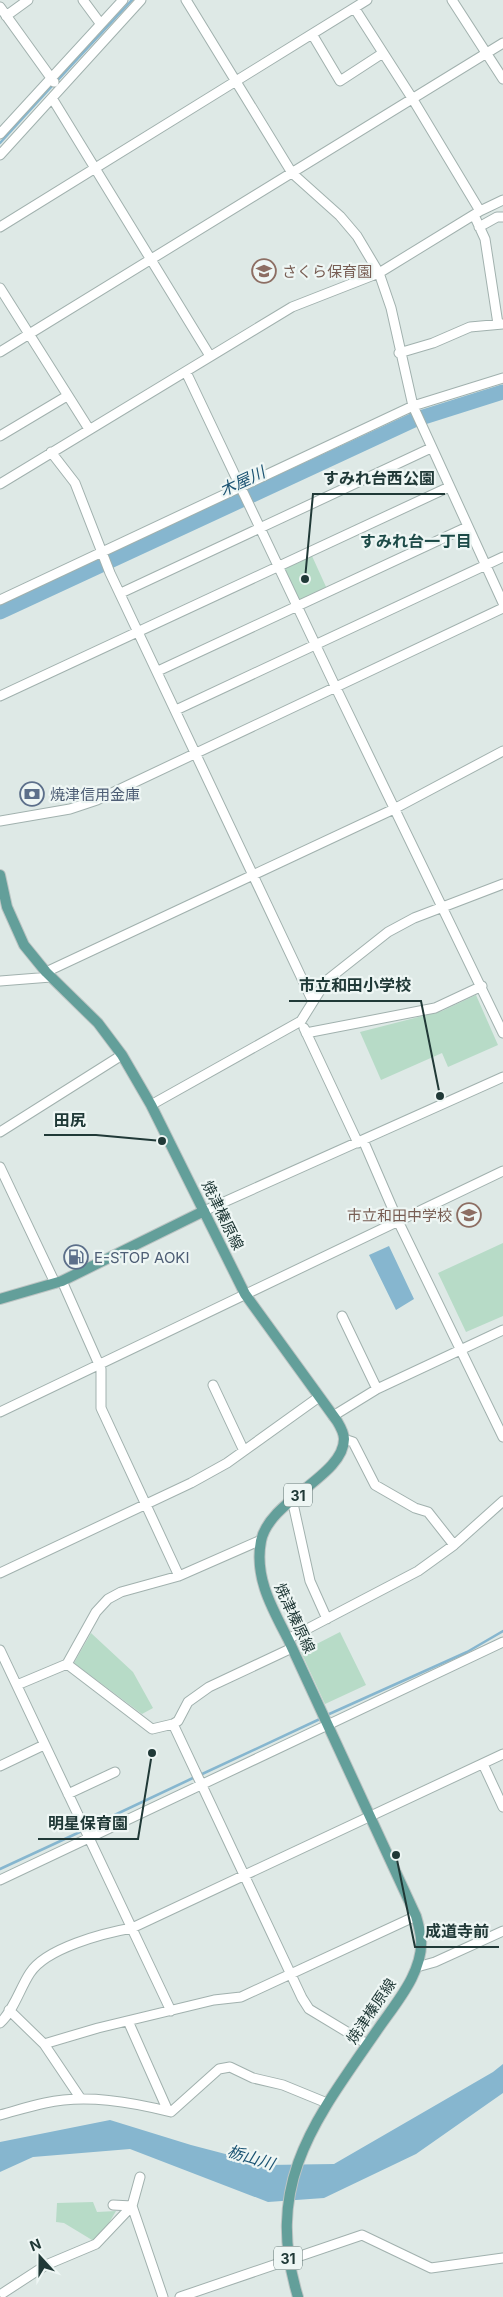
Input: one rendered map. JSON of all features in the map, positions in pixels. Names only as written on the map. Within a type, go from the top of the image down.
[{"type":"main road","name":"焼津榛原線","points":[[0,876],[4,909],[24,945],[49,974],[98,1023],[122,1055],[151,1105],[245,1294],[333,1416],[342,1430],[344,1439],[340,1453],[326,1470],[277,1512],[267,1526],[261,1540],[262,1581],[266,1597],[290,1643],[372,1817],[416,1916],[421,1940],[416,1967],[406,1989],[327,2103],[301,2153],[294,2175],[287,2217],[289,2260],[298,2297]]},
{"type":"main road","points":[[0,1299],[58,1282],[204,1211]]},
{"type":"street","points":[[6,16],[28,0]]},
{"type":"street","points":[[83,0],[100,24]]},
{"type":"street","points":[[0,134],[123,0]]},
{"type":"street","points":[[0,155],[141,0]]},
{"type":"street","points":[[186,0],[292,173],[340,216],[357,236],[379,273],[390,308],[413,406],[503,603]]},
{"type":"street","points":[[0,227],[367,0]]},
{"type":"street","points":[[452,0],[488,52],[503,79]]},
{"type":"street","points":[[0,7],[51,80],[60,87]]},
{"type":"street","points":[[355,9],[412,98],[477,213],[501,324],[470,327],[433,343],[400,353]]},
{"type":"street","points":[[312,34],[340,81],[383,53]]},
{"type":"street","points":[[0,352],[503,43]]},
{"type":"street","points":[[52,98],[150,261],[210,356]]},
{"type":"street","points":[[0,484],[292,307],[379,273],[477,213],[503,200]]},
{"type":"street","points":[[479,227],[497,217],[503,217]]},
{"type":"street","points":[[0,288],[66,396],[89,429]]},
{"type":"street","points":[[186,372],[503,1033]]},
{"type":"street","points":[[0,600],[104,556],[242,486],[413,406],[503,378]]},
{"type":"street","points":[[0,436],[66,396]]},
{"type":"street","points":[[121,593],[431,448]]},
{"type":"street","points":[[51,452],[74,483],[110,573],[313,1002]]},
{"type":"street","points":[[0,696],[449,487]]},
{"type":"street","points":[[158,671],[467,527]]},
{"type":"street","points":[[176,710],[503,557]]},
{"type":"street","points":[[0,821],[79,806],[97,800],[503,608]]},
{"type":"street","points":[[0,981],[49,974],[394,809],[503,751]]},
{"type":"street","points":[[151,1105],[301,1021],[326,981],[388,932],[443,906],[503,884]]},
{"type":"street","points":[[306,1033],[435,1008],[482,986]]},
{"type":"street","points":[[301,1021],[503,1437]]},
{"type":"street","points":[[0,1132],[122,1055]]},
{"type":"street","points":[[204,1211],[503,1077]]},
{"type":"street","points":[[0,1168],[100,1364],[101,1408],[180,1576]]},
{"type":"street","points":[[0,1412],[503,1171]]},
{"type":"street","points":[[342,1316],[377,1389]]},
{"type":"street","points":[[333,1416],[377,1389],[503,1330]]},
{"type":"street","points":[[213,1384],[244,1451]]},
{"type":"street","points":[[0,1573],[206,1475],[244,1451],[320,1397]]},
{"type":"street","points":[[344,1439],[353,1442],[375,1485],[415,1508],[428,1512],[454,1545]]},
{"type":"street","points":[[292,1499],[310,1581],[327,1619]]},
{"type":"street","points":[[66,1664],[152,1729],[173,1724],[178,1721],[188,1702],[209,1687],[290,1643],[327,1619],[418,1571],[454,1545],[503,1501]]},
{"type":"street","points":[[17,1685],[66,1664],[96,1612],[108,1599],[121,1592],[180,1576],[261,1540]]},
{"type":"street","points":[[0,1880],[201,1784],[329,1726],[503,1642]]},
{"type":"street","points":[[0,1650],[171,2011]]},
{"type":"street","points":[[173,1724],[302,1998],[309,2008],[367,2044]]},
{"type":"street","points":[[0,1766],[44,1745]]},
{"type":"street","points":[[0,2022],[31,1971],[41,1962],[98,1934],[132,1928],[503,1754]]},
{"type":"street","points":[[483,1764],[503,1808]]},
{"type":"street","points":[[68,1794],[115,1772]]},
{"type":"street","points":[[44,2044],[214,2000],[241,1998],[416,1916]]},
{"type":"street","points":[[416,1967],[435,1962],[503,1931]]},
{"type":"street","points":[[9,2010],[44,2044],[81,2099]]},
{"type":"street","points":[[128,2022],[168,2111]]},
{"type":"street","points":[[0,2115],[46,2103],[81,2099],[137,2104],[171,2112],[219,2068],[230,2067],[253,2078],[283,2085],[327,2103]]},
{"type":"street","points":[[3,2293],[46,2265],[96,2244],[132,2206],[140,2177]]},
{"type":"street","points":[[113,2205],[132,2206]]},
{"type":"street","points":[[132,2206],[163,2297]]},
{"type":"street","points":[[180,2297],[362,2235],[431,2268],[503,2258]]},
{"type":"green space","points":[[312,556],[327,589],[299,603],[283,568]]},
{"type":"green space","points":[[476,995],[498,1045],[448,1067],[442,1053],[381,1080],[360,1032],[442,1011]]},
{"type":"green space","points":[[503,1243],[503,1316],[466,1332],[438,1273]]},
{"type":"green space","points":[[340,1632],[366,1685],[325,1704],[301,1652]]},
{"type":"green space","points":[[91,1633],[133,1672],[153,1708],[142,1714],[74,1663]]},
{"type":"green space","points":[[93,2202],[97,2212],[116,2211],[97,2243],[64,2223],[56,2222],[57,2203]]},
{"type":"water","points":[[389,1246],[414,1299],[396,1310],[369,1255]]},
{"type":"water","points":[[503,2064],[503,2093],[416,2154],[324,2198],[268,2202],[130,2149],[33,2157],[0,2172],[0,2142],[110,2120],[191,2145],[268,2165],[334,2164],[493,2072]]},
{"type":"waterway","points":[[57,81],[132,0]]},
{"type":"waterway","points":[[0,143],[53,85]]},
{"type":"waterway","name":"木屋川","points":[[0,612],[414,420],[503,392]]},
{"type":"waterway","points":[[327,1715],[467,1652],[503,1631]]},
{"type":"waterway","points":[[200,1775],[322,1718]]},
{"type":"waterway","points":[[87,1828],[195,1777]]},
{"type":"waterway","points":[[0,1869],[82,1831]]},
{"type":"place","name":"さくら保育園","points":[[264,271]]},
{"type":"place","name":"すみれ台西公園","points":[[305,579]]},
{"type":"place","name":"焼津信用金庫","points":[[32,794]]},
{"type":"place","name":"市立和田小学校","points":[[440,1096]]},
{"type":"place","name":"田尻","points":[[162,1141]]},
{"type":"place","name":"市立和田中学校","points":[[469,1215]]},
{"type":"place","name":"E-STOP AOKI","points":[[76,1257]]},
{"type":"place","name":"明星保育園","points":[[152,1753]]},
{"type":"place","name":"成道寺前","points":[[396,1855]]},
{"type":"district","name":"すみれ台一丁目","points":[[416,541]]},
{"type":"water label","name":"栃山川","points":[[251,2157]]}]
